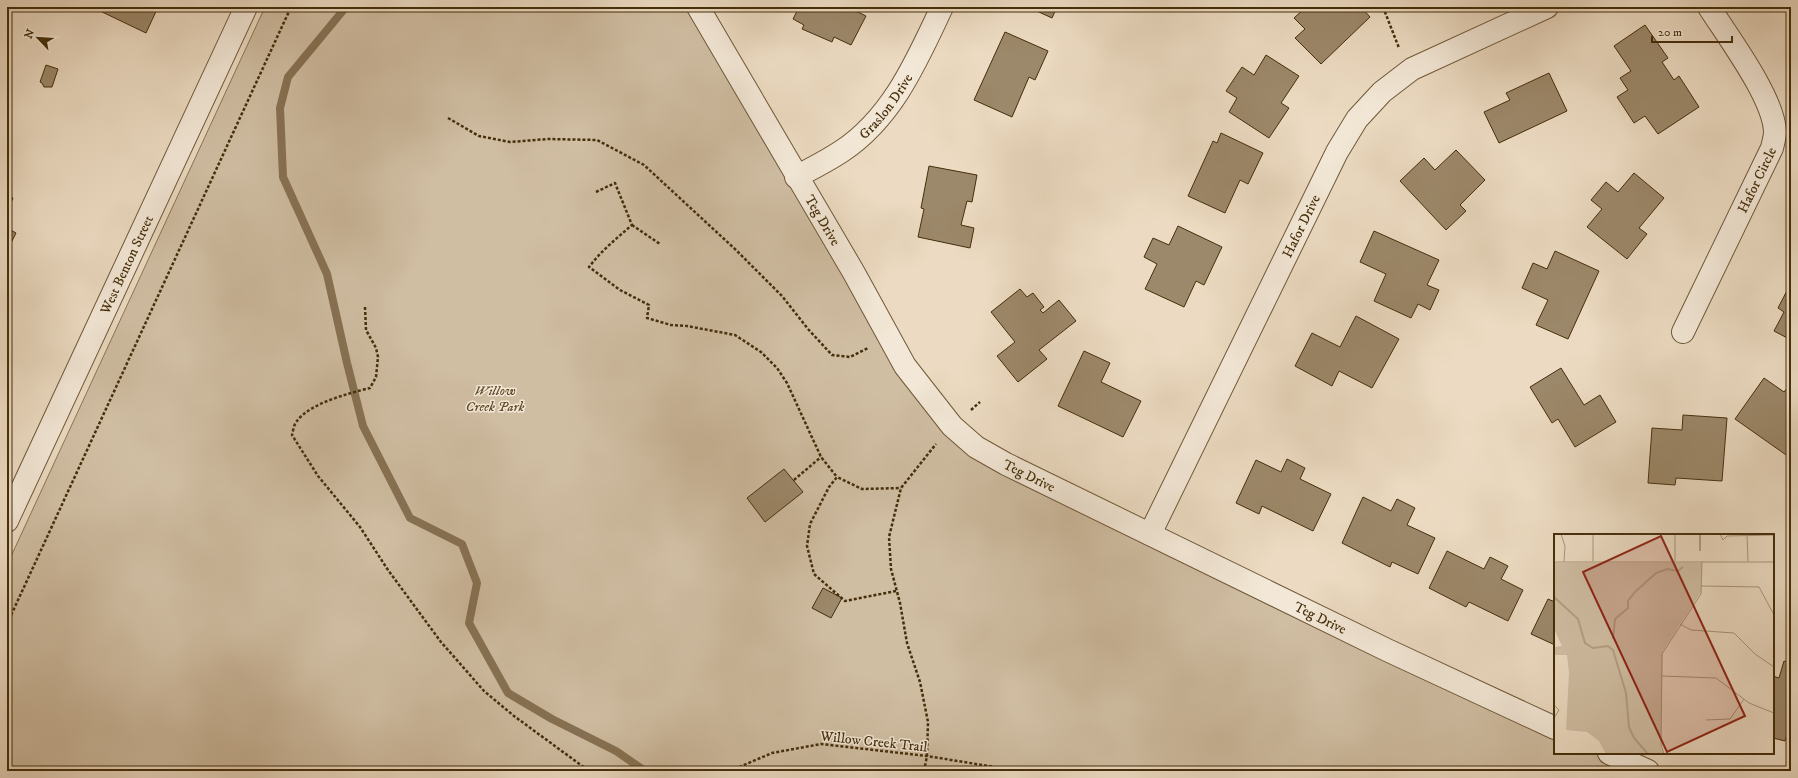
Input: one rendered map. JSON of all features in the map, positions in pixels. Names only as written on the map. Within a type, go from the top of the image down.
[{"type":"street","name":"West Benton Street","points":[[7,521],[246,7]]},
{"type":"street","name":"Teg Drive","points":[[698,7],[796,177],[854,273],[905,366],[952,426],[976,447],[1006,464],[1387,650],[1554,728]]},
{"type":"street","name":"Graslon Drive","points":[[796,177],[842,151],[856,140],[885,110],[909,76],[942,7]]},
{"type":"street","name":"Hafor Drive","points":[[1150,534],[1337,152],[1357,120],[1382,92],[1412,70],[1547,7]]},
{"type":"street","name":"Hafor Circle","points":[[1683,332],[1772,148],[1775,133],[1771,114],[1761,88],[1709,7]]},
{"type":"street","points":[[1611,754],[1648,771]]},
{"type":"path","points":[[7,624],[291,7]]},
{"type":"path","points":[[1382,7],[1399,49]]},
{"type":"path","points":[[448,118],[479,136],[510,142],[548,139],[597,140],[644,165],[693,209],[782,296],[808,329],[832,355],[850,357],[888,337]]},
{"type":"path","points":[[596,192],[615,183],[632,224],[660,244]]},
{"type":"path","points":[[632,224],[612,244],[600,253],[590,267],[620,290],[649,305],[647,318],[672,325],[693,327],[735,335],[761,352],[777,368],[787,382],[821,457],[837,477],[862,489],[901,488]]},
{"type":"path","points":[[365,307],[366,330],[376,348],[378,357],[376,377],[370,388],[342,395],[317,406],[297,421],[292,435],[318,476],[360,527],[388,570],[441,642],[484,691],[514,716],[589,771]]},
{"type":"path","points":[[924,771],[927,756],[928,722],[920,682],[907,643],[891,569],[889,537],[901,488],[952,426],[980,402]]},
{"type":"path","points":[[794,480],[821,457]]},
{"type":"path","points":[[837,477],[829,488],[810,524],[807,546],[814,574],[845,602],[896,591]]},
{"type":"path","name":"Willow Creek Trail","points":[[730,771],[772,753],[821,744],[927,756],[1019,771]]},
{"type":"green space","name":"Willow Creek Park","points":[[265,7],[698,7],[952,426],[1554,727],[1554,754],[1611,754],[1648,771],[7,771],[7,565]]},
{"type":"building","points":[[100,7],[158,7],[146,33],[98,10]]},
{"type":"building","points":[[799,7],[848,7],[866,16],[851,45],[834,37],[832,42],[802,29],[804,25],[793,19]]},
{"type":"building","points":[[1028,7],[1057,7],[1052,18]]},
{"type":"building","points":[[1306,7],[1361,7],[1370,17],[1321,64],[1295,38],[1305,29],[1294,18]]},
{"type":"building","points":[[1645,25],[1668,58],[1662,62],[1674,80],[1679,76],[1699,107],[1658,134],[1645,116],[1634,123],[1617,97],[1628,90],[1620,78],[1631,71],[1614,46]]},
{"type":"building","points":[[1005,32],[1048,51],[1035,80],[1029,77],[1012,117],[974,100]]},
{"type":"building","points":[[1266,55],[1299,76],[1281,103],[1289,108],[1269,138],[1229,112],[1237,98],[1226,91],[1242,67],[1254,75]]},
{"type":"building","points":[[46,65],[58,69],[52,87],[44,87],[40,82]]},
{"type":"building","points":[[1549,73],[1567,111],[1499,143],[1484,112],[1510,100],[1506,93]]},
{"type":"building","points":[[1221,133],[1263,153],[1248,184],[1240,180],[1225,213],[1188,196],[1213,141],[1217,143]]},
{"type":"building","points":[[1456,150],[1485,180],[1460,205],[1466,211],[1446,230],[1400,181],[1424,158],[1435,170]]},
{"type":"building","points":[[929,166],[977,175],[972,202],[967,201],[961,225],[974,228],[970,248],[918,237],[924,209],[921,208]]},
{"type":"building","points":[[1634,173],[1664,198],[1639,228],[1647,234],[1627,259],[1587,227],[1602,209],[1591,200],[1606,182],[1618,192]]},
{"type":"building","points":[[7,195],[13,198],[7,213]]},
{"type":"building","points":[[1178,226],[1222,247],[1204,285],[1196,281],[1184,307],[1145,289],[1157,264],[1144,257],[1153,238],[1169,245]]},
{"type":"building","points":[[7,228],[16,233],[7,251]]},
{"type":"building","points":[[1374,231],[1439,260],[1427,285],[1439,290],[1430,310],[1418,304],[1411,318],[1374,301],[1386,274],[1360,262]]},
{"type":"building","points":[[1555,251],[1599,271],[1568,339],[1536,325],[1548,300],[1522,288],[1533,263],[1547,269]]},
{"type":"building","points":[[1791,283],[1791,340],[1774,331],[1784,312],[1778,308]]},
{"type":"building","points":[[1020,289],[1027,297],[1033,293],[1044,307],[1040,310],[1043,313],[1059,300],[1076,321],[1039,350],[1047,359],[1018,382],[997,356],[1015,342],[991,312]]},
{"type":"building","points":[[1356,316],[1399,339],[1372,388],[1339,371],[1332,386],[1295,366],[1312,333],[1340,347]]},
{"type":"building","points":[[1084,351],[1110,363],[1101,382],[1141,401],[1123,437],[1058,406]]},
{"type":"building","points":[[1561,368],[1584,405],[1600,395],[1616,422],[1575,447],[1558,419],[1552,423],[1530,387]]},
{"type":"building","points":[[1764,378],[1784,392],[1791,383],[1791,455],[1789,457],[1735,419]]},
{"type":"building","points":[[1683,415],[1727,418],[1722,481],[1676,478],[1675,485],[1648,483],[1652,428],[1682,430]]},
{"type":"building","points":[[1287,459],[1305,468],[1300,479],[1331,494],[1313,531],[1262,506],[1259,514],[1236,503],[1256,460],[1281,472]]},
{"type":"building","points":[[784,469],[803,492],[765,522],[747,498]]},
{"type":"building","points":[[1363,497],[1391,511],[1397,499],[1415,508],[1407,525],[1435,538],[1418,574],[1392,562],[1390,567],[1342,543]]},
{"type":"building","points":[[1447,551],[1484,569],[1490,557],[1508,566],[1501,579],[1523,590],[1508,621],[1469,602],[1466,607],[1429,588]]},
{"type":"building","points":[[823,588],[842,598],[831,618],[812,608]]},
{"type":"building","points":[[1548,599],[1554,602],[1554,645],[1531,634]]},
{"type":"building","points":[[1784,661],[1791,663],[1791,721],[1785,741],[1774,738],[1774,676],[1779,678]]},
{"type":"waterway","points":[[346,7],[288,77],[280,108],[283,177],[327,274],[363,426],[410,518],[462,544],[477,583],[469,623],[508,693],[552,719],[616,751],[645,771]]}]
